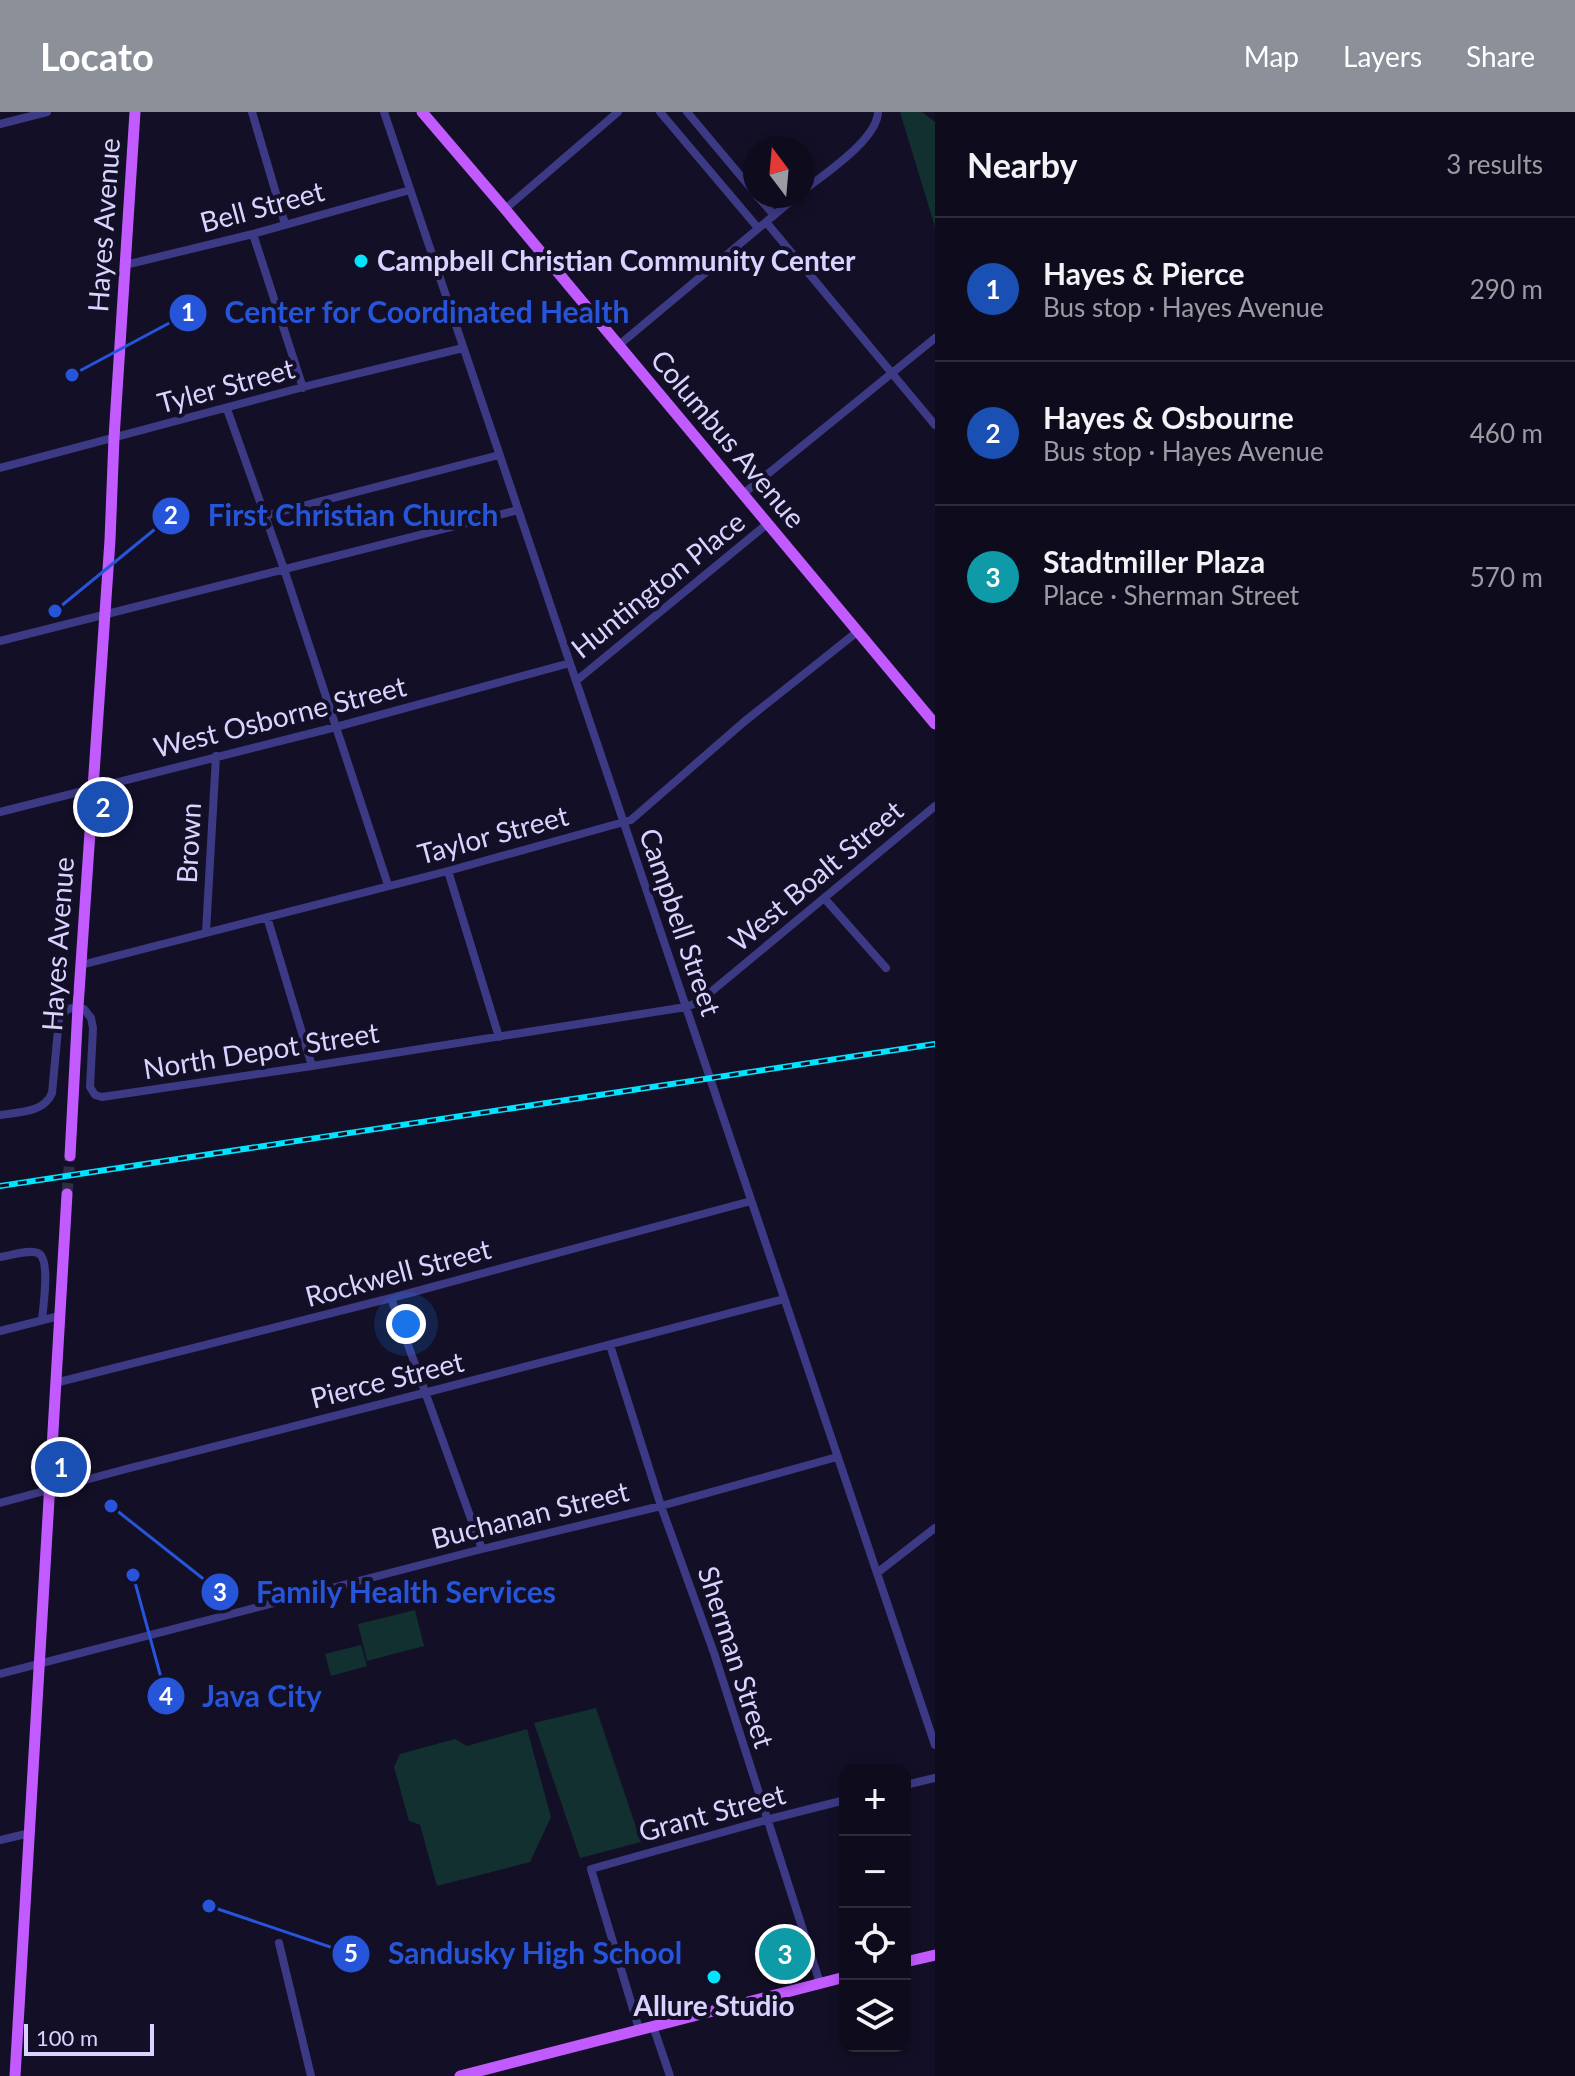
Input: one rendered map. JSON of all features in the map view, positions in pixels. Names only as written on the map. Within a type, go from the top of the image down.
[{"type":"main road","name":"Hayes Avenue","points":[[70,1156],[135,112]]},
{"type":"main road","name":"Columbus Avenue","points":[[422,112],[935,724]]},
{"type":"main road","points":[[12,2075],[30,1833],[67,1194]]},
{"type":"main road","points":[[911,1961],[935,1955]]},
{"type":"main road","points":[[460,2076],[839,1978]]},
{"type":"street","points":[[0,124],[47,112]]},
{"type":"street","points":[[252,112],[285,224]]},
{"type":"street","name":"Campbell Street","points":[[384,112],[935,1745]]},
{"type":"street","points":[[505,209],[618,112]]},
{"type":"street","points":[[660,112],[766,222],[935,425]]},
{"type":"street","points":[[687,112],[743,179]]},
{"type":"street","points":[[815,181],[860,144],[873,130],[878,115]]},
{"type":"street","name":"Bell Street","points":[[125,265],[253,234],[410,190]]},
{"type":"street","points":[[761,208],[766,222]]},
{"type":"street","points":[[619,345],[783,208]]},
{"type":"street","points":[[253,234],[303,388]]},
{"type":"street","points":[[743,494],[935,338]]},
{"type":"street","name":"Tyler Street","points":[[0,468],[463,348]]},
{"type":"street","points":[[227,409],[284,569],[388,885]]},
{"type":"street","points":[[264,516],[499,455]]},
{"type":"street","points":[[0,641],[518,510]]},
{"type":"street","name":"Huntington Place","points":[[576,681],[767,524]]},
{"type":"street","name":"Taylor Street","points":[[81,965],[448,871],[631,820],[745,721],[857,632]]},
{"type":"street","name":"West Osborne Street","points":[[0,812],[336,727],[570,663]]},
{"type":"street","name":"Brown","points":[[206,932],[216,756]]},
{"type":"street","name":"West Boalt Street","points":[[686,1007],[706,996],[935,806]]},
{"type":"street","points":[[448,871],[499,1037]]},
{"type":"street","points":[[825,899],[886,968]]},
{"type":"street","points":[[267,917],[312,1066]]},
{"type":"street","points":[[0,1115],[38,1108],[50,1100],[59,1019],[67,1010],[78,1007]]},
{"type":"street","name":"North Depot Street","points":[[78,1007],[87,1011],[92,1021],[89,1084],[98,1096],[686,1007]]},
{"type":"street","name":"Rockwell Street","points":[[55,1383],[391,1298],[751,1201]]},
{"type":"street","points":[[0,1257],[34,1252],[42,1256],[45,1264],[42,1320]]},
{"type":"street","points":[[391,1298],[482,1549]]},
{"type":"street","name":"Pierce Street","points":[[0,1503],[784,1299]]},
{"type":"street","points":[[0,1331],[59,1316]]},
{"type":"street","name":"Sherman Street","points":[[610,1345],[661,1506],[714,1653],[820,1983]]},
{"type":"street","name":"Buchanan Street","points":[[0,1674],[482,1549],[661,1506],[837,1457]]},
{"type":"street","points":[[877,1573],[935,1528]]},
{"type":"street","points":[[911,1784],[935,1778]]},
{"type":"street","name":"Grant Street","points":[[639,2029],[591,1869],[839,1802]]},
{"type":"street","points":[[0,1840],[30,1833]]},
{"type":"street","points":[[279,1943],[311,2076]]},
{"type":"street","points":[[653,2026],[670,2076]]},
{"type":"green space","points":[[900,112],[922,112],[935,122],[935,227]]},
{"type":"green space","points":[[415,1610],[424,1646],[367,1661],[358,1624]]},
{"type":"green space","points":[[361,1645],[367,1666],[331,1676],[325,1654]]},
{"type":"green space","points":[[596,1708],[641,1842],[580,1858],[534,1723]]},
{"type":"green space","points":[[527,1729],[551,1817],[530,1862],[437,1886],[420,1825],[409,1821],[394,1767],[400,1754],[455,1739],[467,1746]]},
{"type":"tunnel","points":[[67,1194],[70,1156]]},
{"type":"railway","points":[[0,1186],[935,1044]]},
{"type":"place","name":"Campbell Christian Community Center","points":[[361,261]]},
{"type":"place","name":"Center for Coordinated Health","points":[[72,375]]},
{"type":"place","name":"First Christian Church","points":[[55,611]]},
{"type":"place","name":"Hayes & Osbourne","points":[[103,807]]},
{"type":"place","name":"Hayes & Pierce","points":[[61,1467]]},
{"type":"place","name":"Family Health Services","points":[[111,1506]]},
{"type":"place","name":"Java City","points":[[133,1575]]},
{"type":"place","name":"Sandusky High School","points":[[209,1906]]},
{"type":"place","name":"Stadtmiller Plaza","points":[[785,1954]]},
{"type":"place","name":"Allure Studio","points":[[714,1977]]}]
